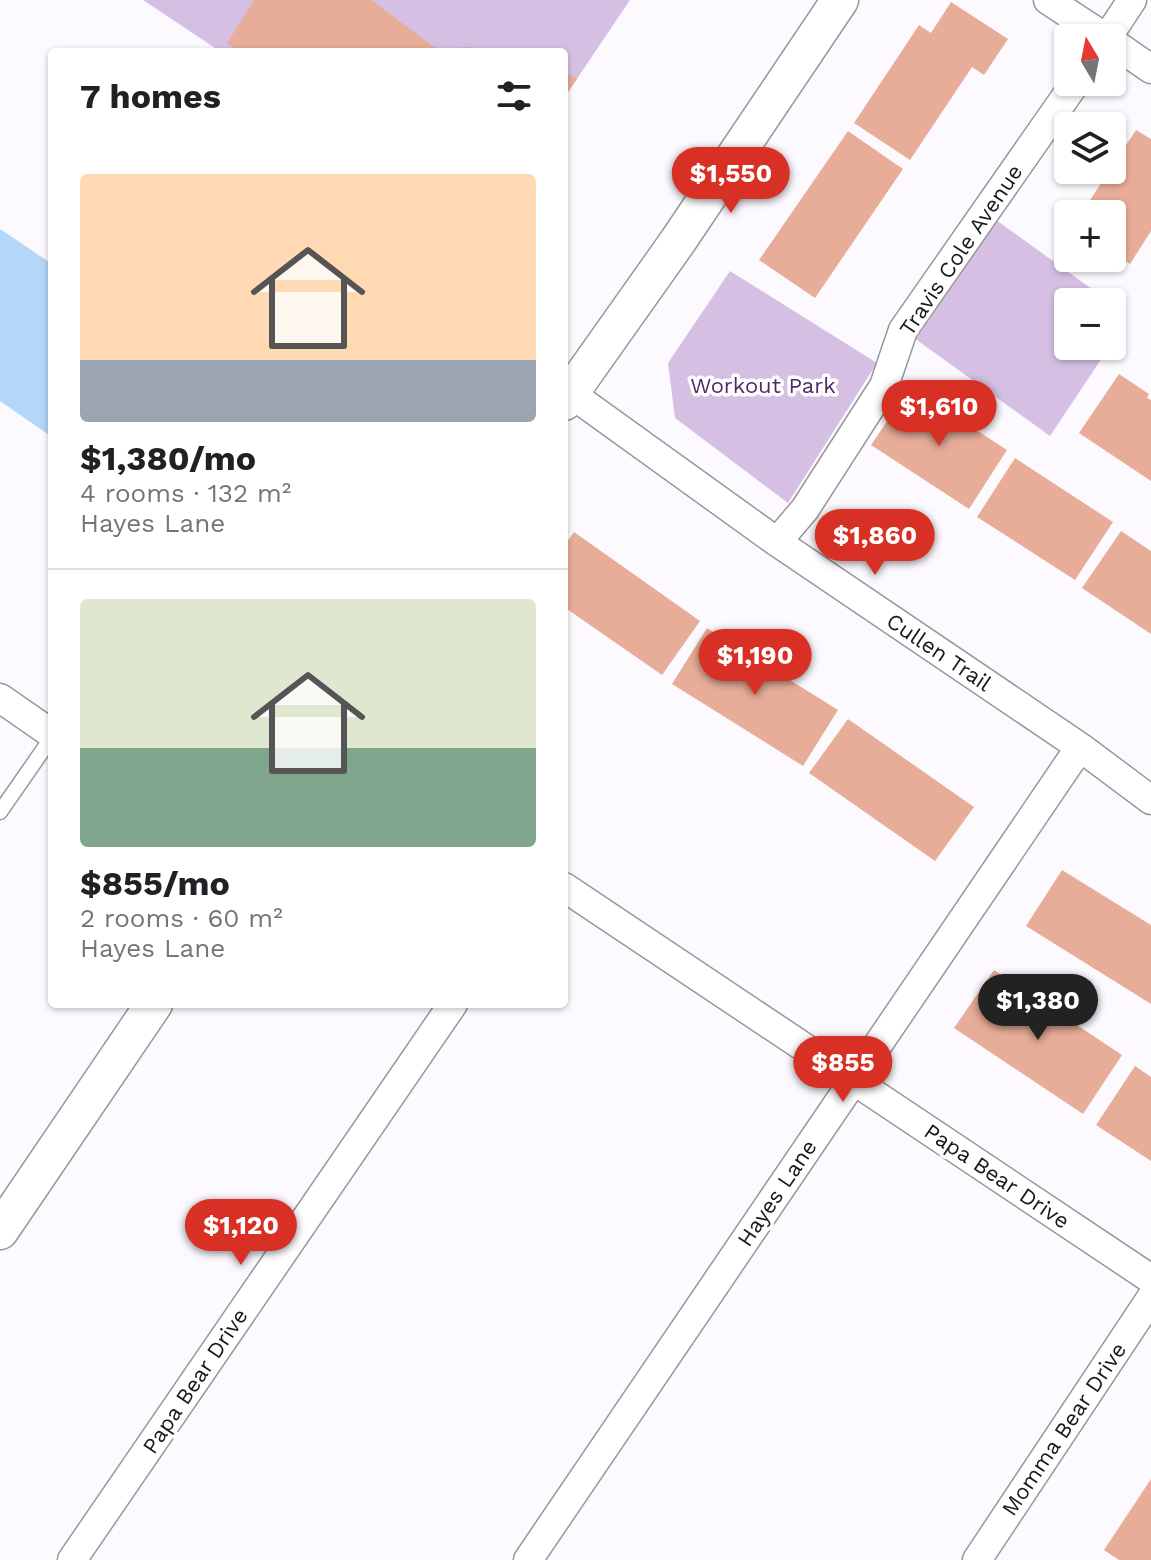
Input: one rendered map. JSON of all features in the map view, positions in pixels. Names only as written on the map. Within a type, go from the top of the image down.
[{"type":"street","points":[[568,396],[678,241],[840,0]]},
{"type":"street","points":[[1048,0],[1085,24]]},
{"type":"street","points":[[1116,24],[1132,0]]},
{"type":"street","points":[[1126,52],[1151,69]]},
{"type":"street","name":"Travis Cole Avenue","points":[[777,542],[805,509],[884,386],[903,330],[1066,96]]},
{"type":"street","name":"Cullen Trail","points":[[568,398],[1080,747],[1151,800]]},
{"type":"street","points":[[0,698],[48,733]]},
{"type":"street","name":"Hayes Lane","points":[[528,1560],[1080,747]]},
{"type":"street","name":"Papa Bear Drive","points":[[568,890],[1151,1279]]},
{"type":"street","points":[[0,1231],[151,1008]]},
{"type":"street","name":"Papa Bear Drive","points":[[72,1560],[450,1008]]},
{"type":"street","name":"Momma Bear Drive","points":[[977,1560],[1151,1298]]},
{"type":"lane","points":[[0,812],[48,742]]},
{"type":"green space","points":[[143,0],[630,0],[568,92],[568,48],[215,48]]},
{"type":"green space","points":[[985,212],[1054,262],[1054,272],[1068,272],[1091,288],[1054,288],[1054,360],[1101,360],[1050,436],[903,330]]},
{"type":"green space","name":"Workout Park","points":[[730,271],[877,363],[788,503],[675,418],[668,363]]},
{"type":"water","points":[[0,229],[48,261],[48,434],[0,401]]},
{"type":"building","points":[[254,0],[371,0],[435,48],[234,48],[227,43]]},
{"type":"building","points":[[951,2],[1008,39],[984,75],[972,67],[910,160],[854,123],[919,25],[931,33]]},
{"type":"building","points":[[568,73],[577,79],[568,92]]},
{"type":"building","points":[[1136,130],[1151,139],[1151,231],[1130,264],[1126,262],[1126,200],[1090,200],[1101,184],[1126,184],[1126,145]]},
{"type":"building","points":[[848,131],[903,169],[815,298],[759,260]]},
{"type":"building","points":[[1119,374],[1149,394],[1147,398],[1151,400],[1151,481],[1079,433]]},
{"type":"building","points":[[910,387],[1007,450],[969,509],[871,445]]},
{"type":"building","points":[[1015,458],[1113,522],[1075,580],[977,517]]},
{"type":"building","points":[[1121,531],[1151,551],[1151,634],[1082,588]]},
{"type":"building","points":[[574,532],[700,621],[662,675],[568,610],[568,540]]},
{"type":"building","points":[[707,628],[838,710],[803,766],[672,684]]},
{"type":"building","points":[[848,719],[974,807],[935,861],[809,773]]},
{"type":"building","points":[[1062,870],[1151,925],[1151,1004],[1026,926]]},
{"type":"building","points":[[994,970],[1122,1055],[1083,1114],[954,1028]]},
{"type":"building","points":[[1135,1066],[1151,1077],[1151,1161],[1096,1125]]},
{"type":"building","points":[[1151,1479],[1151,1560],[1119,1560],[1104,1550]]}]
